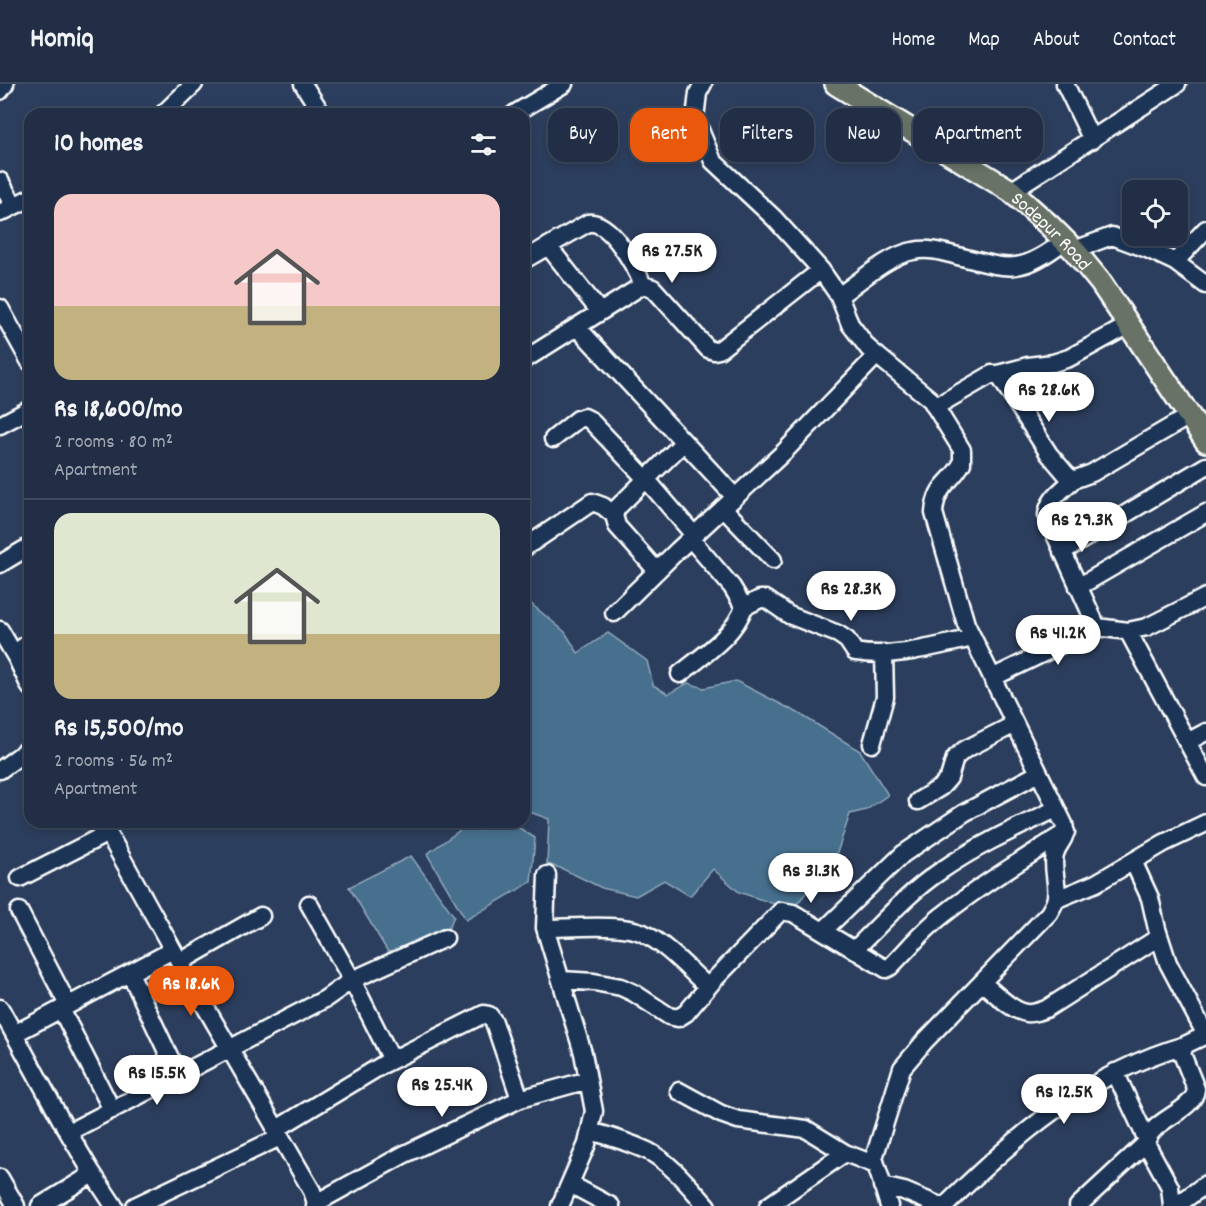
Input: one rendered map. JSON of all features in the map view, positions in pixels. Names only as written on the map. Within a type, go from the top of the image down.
[{"type":"main road","name":"Sodepur Road","points":[[836,84],[1011,191],[1069,245],[1101,283],[1206,441]]},
{"type":"street","points":[[0,91],[5,84]]},
{"type":"street","points":[[169,108],[194,84]]},
{"type":"street","points":[[303,84],[318,108]]},
{"type":"street","points":[[524,108],[564,84]]},
{"type":"street","points":[[703,84],[698,93],[695,118],[713,161],[774,218],[821,270],[838,296],[850,324],[868,348],[931,400],[962,450],[962,463],[939,490],[934,513],[966,624],[1066,832],[1064,840],[1056,851],[1054,863],[1056,899],[1049,913],[924,1042],[902,1068],[874,1158],[886,1205]]},
{"type":"street","points":[[1065,84],[1092,140]]},
{"type":"street","points":[[1011,191],[1177,84]]},
{"type":"street","points":[[0,181],[7,210],[24,201]]},
{"type":"street","points":[[530,256],[588,223],[595,222],[619,244],[634,265],[643,285]]},
{"type":"street","points":[[1175,262],[1206,229]]},
{"type":"street","points":[[838,296],[893,259],[910,251],[933,249],[994,266],[1010,268],[1027,264],[1069,245],[1112,236],[1175,262],[1206,285]]},
{"type":"street","points":[[548,246],[600,312]]},
{"type":"street","points":[[530,356],[643,285],[653,288],[708,349],[714,351],[730,344],[821,270]]},
{"type":"street","points":[[0,308],[24,351]]},
{"type":"street","points":[[935,407],[992,374],[1069,358],[1129,325]]},
{"type":"street","points":[[577,327],[684,442],[772,560]]},
{"type":"street","points":[[614,614],[692,537],[784,452],[877,355]]},
{"type":"street","points":[[998,374],[1048,454],[1073,480]]},
{"type":"street","points":[[0,425],[24,413]]},
{"type":"street","points":[[1093,630],[1078,587],[1047,517],[1047,508],[1052,499],[1073,480],[1092,473],[1189,416]]},
{"type":"street","points":[[554,439],[578,419],[584,417],[590,420],[647,480],[732,587],[744,607]]},
{"type":"street","points":[[614,515],[617,508],[684,442]]},
{"type":"street","points":[[1062,552],[1206,466]]},
{"type":"street","points":[[530,544],[592,502],[603,506],[614,515],[617,526],[657,571]]},
{"type":"street","points":[[1078,587],[1206,513]]},
{"type":"street","points":[[0,564],[24,550]]},
{"type":"street","points":[[992,678],[1093,630],[1128,631],[1147,627],[1206,597]]},
{"type":"street","points":[[680,674],[722,639],[741,616],[744,607],[766,598],[789,615],[838,634],[847,640],[855,652],[884,653],[930,648],[973,638]]},
{"type":"street","points":[[0,630],[24,674]]},
{"type":"street","points":[[1128,631],[1206,777]]},
{"type":"street","points":[[17,659],[24,646]]},
{"type":"street","points":[[872,744],[885,697],[884,653]]},
{"type":"street","points":[[918,801],[942,787],[949,778],[955,758],[964,750],[1015,724]]},
{"type":"street","points":[[1187,742],[1206,732]]},
{"type":"street","points":[[0,770],[24,752]]},
{"type":"street","points":[[823,932],[903,854],[964,813],[1039,773]]},
{"type":"street","points":[[854,950],[937,873],[993,838],[1056,809]]},
{"type":"street","points":[[1056,899],[1096,883],[1164,843],[1206,823]]},
{"type":"street","points":[[20,878],[103,828]]},
{"type":"street","points":[[106,828],[176,956],[312,1191],[316,1205],[403,1155],[520,1099],[588,1080]]},
{"type":"street","points":[[561,980],[594,982],[621,987],[669,1016],[678,1018],[686,1013],[781,911],[793,913],[886,969],[941,916],[1006,869],[1066,832]]},
{"type":"street","points":[[945,1206],[1006,1148],[1085,1088],[1158,1053],[1185,1045],[1206,1035],[1168,963],[1150,898],[1133,861]]},
{"type":"street","points":[[547,875],[545,928],[583,1053],[594,1111],[587,1144],[560,1206]]},
{"type":"street","points":[[309,904],[392,1060]]},
{"type":"street","points":[[19,911],[112,1110]]},
{"type":"street","points":[[14,1034],[130,973],[176,956],[261,916]]},
{"type":"street","points":[[545,928],[624,928],[642,932],[660,944],[708,987]]},
{"type":"street","points":[[982,983],[1014,1008],[1026,1013],[1035,1013],[1046,1009],[1159,937]]},
{"type":"street","points":[[69,1132],[325,999],[352,981],[445,938]]},
{"type":"street","points":[[130,973],[178,1075]]},
{"type":"street","points":[[0,1008],[91,1171],[114,1206]]},
{"type":"street","points":[[135,1206],[278,1134],[392,1060],[484,1014],[494,1022],[520,1099]]},
{"type":"street","points":[[1078,1206],[1146,1142],[1152,1131],[1196,1094],[1182,1054],[1185,1045]]},
{"type":"street","points":[[1115,1072],[1146,1142],[1170,1187],[1174,1206],[1206,1184]]},
{"type":"street","points":[[680,1091],[738,1120],[807,1130],[845,1152],[876,1165]]},
{"type":"street","points":[[590,1131],[649,1152],[666,1164],[707,1206]]},
{"type":"street","points":[[768,1206],[845,1152]]},
{"type":"street","points":[[40,1206],[86,1178],[91,1171]]},
{"type":"street","points":[[0,1178],[16,1206]]},
{"type":"street","points":[[570,1184],[611,1206]]},
{"type":"street","points":[[882,1186],[904,1191],[940,1206]]},
{"type":"water","points":[[530,603],[565,632],[578,653],[608,633],[647,661],[653,685],[668,694],[688,683],[704,688],[736,681],[798,713],[860,751],[888,795],[866,810],[850,814],[836,856],[792,910],[739,892],[713,869],[690,896],[664,880],[636,896],[602,888],[563,869],[547,864],[549,819],[530,812]]},
{"type":"water","points":[[463,828],[481,830],[483,828],[519,828],[535,838],[531,882],[466,920],[427,854]]},
{"type":"water","points":[[411,856],[454,916],[447,932],[391,957],[349,887]]}]
